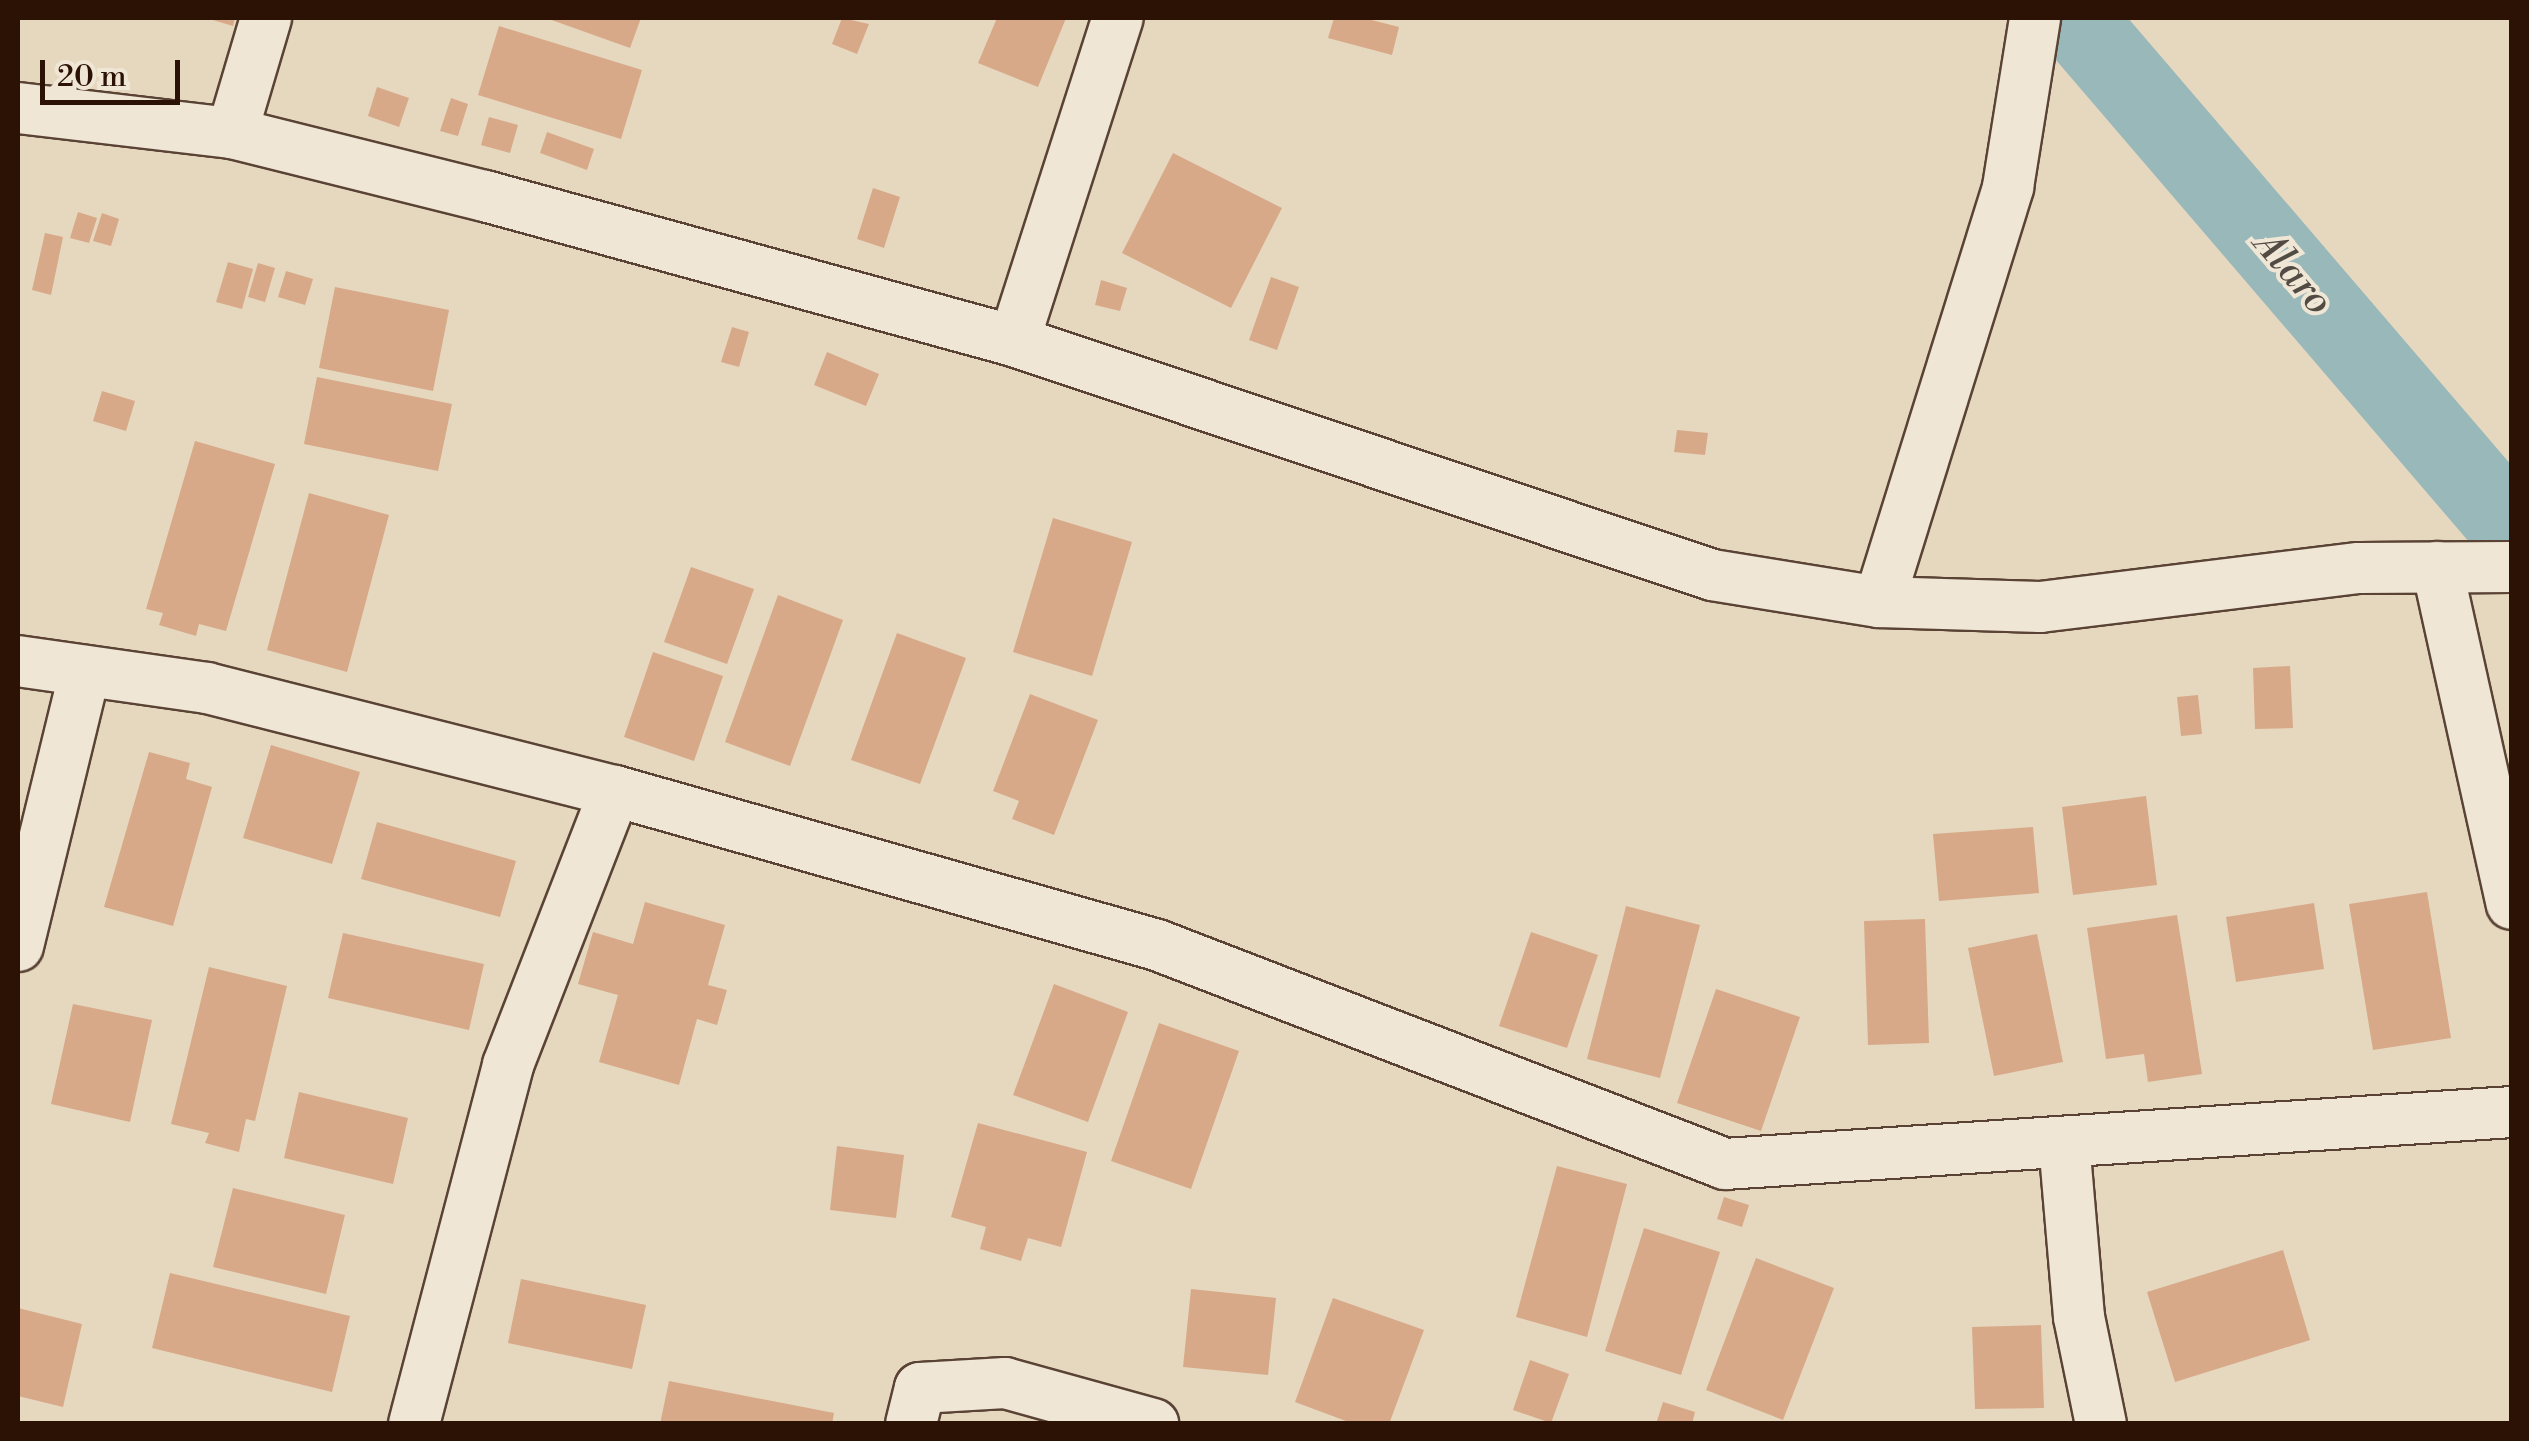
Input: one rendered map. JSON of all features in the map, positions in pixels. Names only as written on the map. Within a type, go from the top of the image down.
[{"type":"street","points":[[232,133],[266,18]]},
{"type":"street","points":[[1014,341],[1118,18]]},
{"type":"street","points":[[1880,602],[2008,188],[2034,18]]},
{"type":"street","points":[[18,108],[232,133],[485,196],[1014,341],[1712,575],[1880,602],[2040,607],[2359,568],[2512,567]]},
{"type":"street","points":[[2437,567],[2512,904]]},
{"type":"street","points":[[18,662],[208,688],[615,791],[1156,945],[1725,1164],[2512,1112]]},
{"type":"street","points":[[18,946],[85,671]]},
{"type":"street","points":[[414,1424],[508,1065],[615,791]]},
{"type":"street","points":[[2064,1142],[2079,1317],[2101,1424]]},
{"type":"street","points":[[910,1424],[920,1388],[1005,1383],[1154,1424]]},
{"type":"building","points":[[206,18],[235,18],[233,26]]},
{"type":"building","points":[[546,18],[641,18],[630,48]]},
{"type":"building","points":[[842,18],[869,24],[857,54],[832,44]]},
{"type":"building","points":[[997,18],[1066,18],[1038,87],[978,63]]},
{"type":"building","points":[[1334,18],[1364,18],[1399,27],[1392,55],[1328,38]]},
{"type":"building","points":[[499,26],[642,70],[621,139],[478,95]]},
{"type":"building","points":[[377,87],[409,98],[399,127],[368,116]]},
{"type":"building","points":[[451,98],[468,104],[458,136],[440,131]]},
{"type":"building","points":[[489,117],[518,125],[510,153],[481,145]]},
{"type":"building","points":[[547,132],[594,149],[587,170],[540,153]]},
{"type":"building","points":[[1173,153],[1282,208],[1231,308],[1122,253]]},
{"type":"building","points":[[873,188],[900,197],[884,248],[857,239]]},
{"type":"building","points":[[78,212],[97,218],[89,243],[70,238]]},
{"type":"building","points":[[102,213],[119,219],[111,246],[93,241]]},
{"type":"building","points":[[45,233],[63,237],[51,295],[32,290]]},
{"type":"building","points":[[228,262],[253,269],[242,309],[216,302]]},
{"type":"building","points":[[258,263],[275,268],[265,302],[248,297]]},
{"type":"building","points":[[286,271],[313,279],[305,305],[278,297]]},
{"type":"building","points":[[1271,277],[1299,287],[1277,350],[1249,340]]},
{"type":"building","points":[[1101,280],[1127,288],[1120,311],[1095,305]]},
{"type":"building","points":[[335,287],[449,310],[433,391],[319,368]]},
{"type":"building","points":[[732,327],[749,332],[739,367],[721,362]]},
{"type":"building","points":[[827,352],[879,374],[866,406],[814,385]]},
{"type":"building","points":[[317,377],[452,404],[438,471],[304,444]]},
{"type":"building","points":[[102,391],[135,401],[126,431],[93,421]]},
{"type":"building","points":[[1677,430],[1708,433],[1705,455],[1674,452]]},
{"type":"building","points":[[195,441],[275,464],[226,631],[199,624],[196,636],[159,625],[163,613],[146,609]]},
{"type":"building","points":[[309,493],[389,515],[347,672],[267,650]]},
{"type":"building","points":[[1053,518],[1132,542],[1092,676],[1013,652]]},
{"type":"building","points":[[691,567],[754,589],[727,664],[664,642]]},
{"type":"building","points":[[778,595],[843,620],[790,766],[725,742]]},
{"type":"building","points":[[897,633],[966,658],[920,784],[851,760]]},
{"type":"building","points":[[653,652],[723,676],[694,761],[624,737]]},
{"type":"building","points":[[2290,666],[2293,728],[2255,729],[2253,668]]},
{"type":"building","points":[[1030,694],[1098,720],[1054,835],[1012,819],[1019,801],[993,791]]},
{"type":"building","points":[[2198,695],[2202,734],[2181,736],[2177,697]]},
{"type":"building","points":[[271,745],[360,772],[332,864],[243,838]]},
{"type":"building","points":[[149,752],[190,763],[186,779],[212,787],[173,926],[104,907]]},
{"type":"building","points":[[2146,796],[2157,885],[2073,895],[2062,807]]},
{"type":"building","points":[[377,822],[516,861],[500,917],[361,879]]},
{"type":"building","points":[[2033,827],[2039,893],[1939,901],[1933,834]]},
{"type":"building","points":[[2427,892],[2451,1038],[2373,1050],[2349,904]]},
{"type":"building","points":[[645,902],[725,925],[708,985],[727,990],[717,1025],[697,1019],[679,1085],[599,1062],[618,995],[578,984],[593,932],[633,944]]},
{"type":"building","points":[[2314,903],[2324,969],[2236,982],[2226,917]]},
{"type":"building","points":[[1626,906],[1700,925],[1660,1078],[1587,1059]]},
{"type":"building","points":[[2177,915],[2202,1074],[2148,1082],[2144,1054],[2106,1059],[2087,928]]},
{"type":"building","points":[[1925,919],[1929,1043],[1868,1045],[1864,921]]},
{"type":"building","points":[[1531,932],[1598,955],[1567,1048],[1499,1026]]},
{"type":"building","points":[[343,933],[484,964],[469,1030],[328,998]]},
{"type":"building","points":[[2037,934],[2063,1062],[1994,1076],[1968,948]]},
{"type":"building","points":[[209,967],[287,986],[255,1121],[246,1119],[239,1152],[205,1143],[209,1133],[171,1124]]},
{"type":"building","points":[[1054,984],[1128,1012],[1088,1122],[1013,1095]]},
{"type":"building","points":[[1716,989],[1800,1017],[1761,1131],[1677,1103]]},
{"type":"building","points":[[73,1004],[152,1020],[130,1122],[51,1104]]},
{"type":"building","points":[[1159,1023],[1239,1051],[1191,1189],[1111,1161]]},
{"type":"building","points":[[299,1092],[408,1118],[393,1184],[284,1158]]},
{"type":"building","points":[[978,1123],[1087,1152],[1061,1247],[1028,1238],[1021,1261],[980,1249],[986,1227],[951,1217]]},
{"type":"building","points":[[837,1146],[904,1155],[896,1218],[830,1210]]},
{"type":"building","points":[[1557,1166],[1627,1184],[1587,1337],[1516,1317]]},
{"type":"building","points":[[233,1188],[345,1215],[326,1294],[213,1267]]},
{"type":"building","points":[[1724,1197],[1749,1205],[1742,1227],[1717,1219]]},
{"type":"building","points":[[1644,1228],[1720,1252],[1681,1375],[1605,1351]]},
{"type":"building","points":[[2283,1250],[2310,1340],[2175,1382],[2147,1292]]},
{"type":"building","points":[[1756,1258],[1834,1288],[1783,1420],[1706,1390]]},
{"type":"building","points":[[170,1273],[350,1316],[332,1392],[152,1348]]},
{"type":"building","points":[[521,1279],[646,1305],[632,1369],[508,1343]]},
{"type":"building","points":[[1191,1289],[1276,1298],[1268,1375],[1183,1367]]},
{"type":"building","points":[[1333,1298],[1424,1330],[1389,1424],[1354,1424],[1295,1402]]},
{"type":"building","points":[[18,1308],[82,1324],[63,1407],[18,1396]]},
{"type":"building","points":[[2041,1325],[2044,1408],[1975,1409],[1972,1327]]},
{"type":"building","points":[[1530,1360],[1569,1374],[1551,1423],[1513,1410]]},
{"type":"building","points":[[669,1381],[834,1413],[832,1424],[660,1424]]},
{"type":"building","points":[[1663,1402],[1695,1412],[1692,1424],[1656,1424]]},
{"type":"waterway","name":"Alaro","points":[[2074,18],[2512,529]]}]
